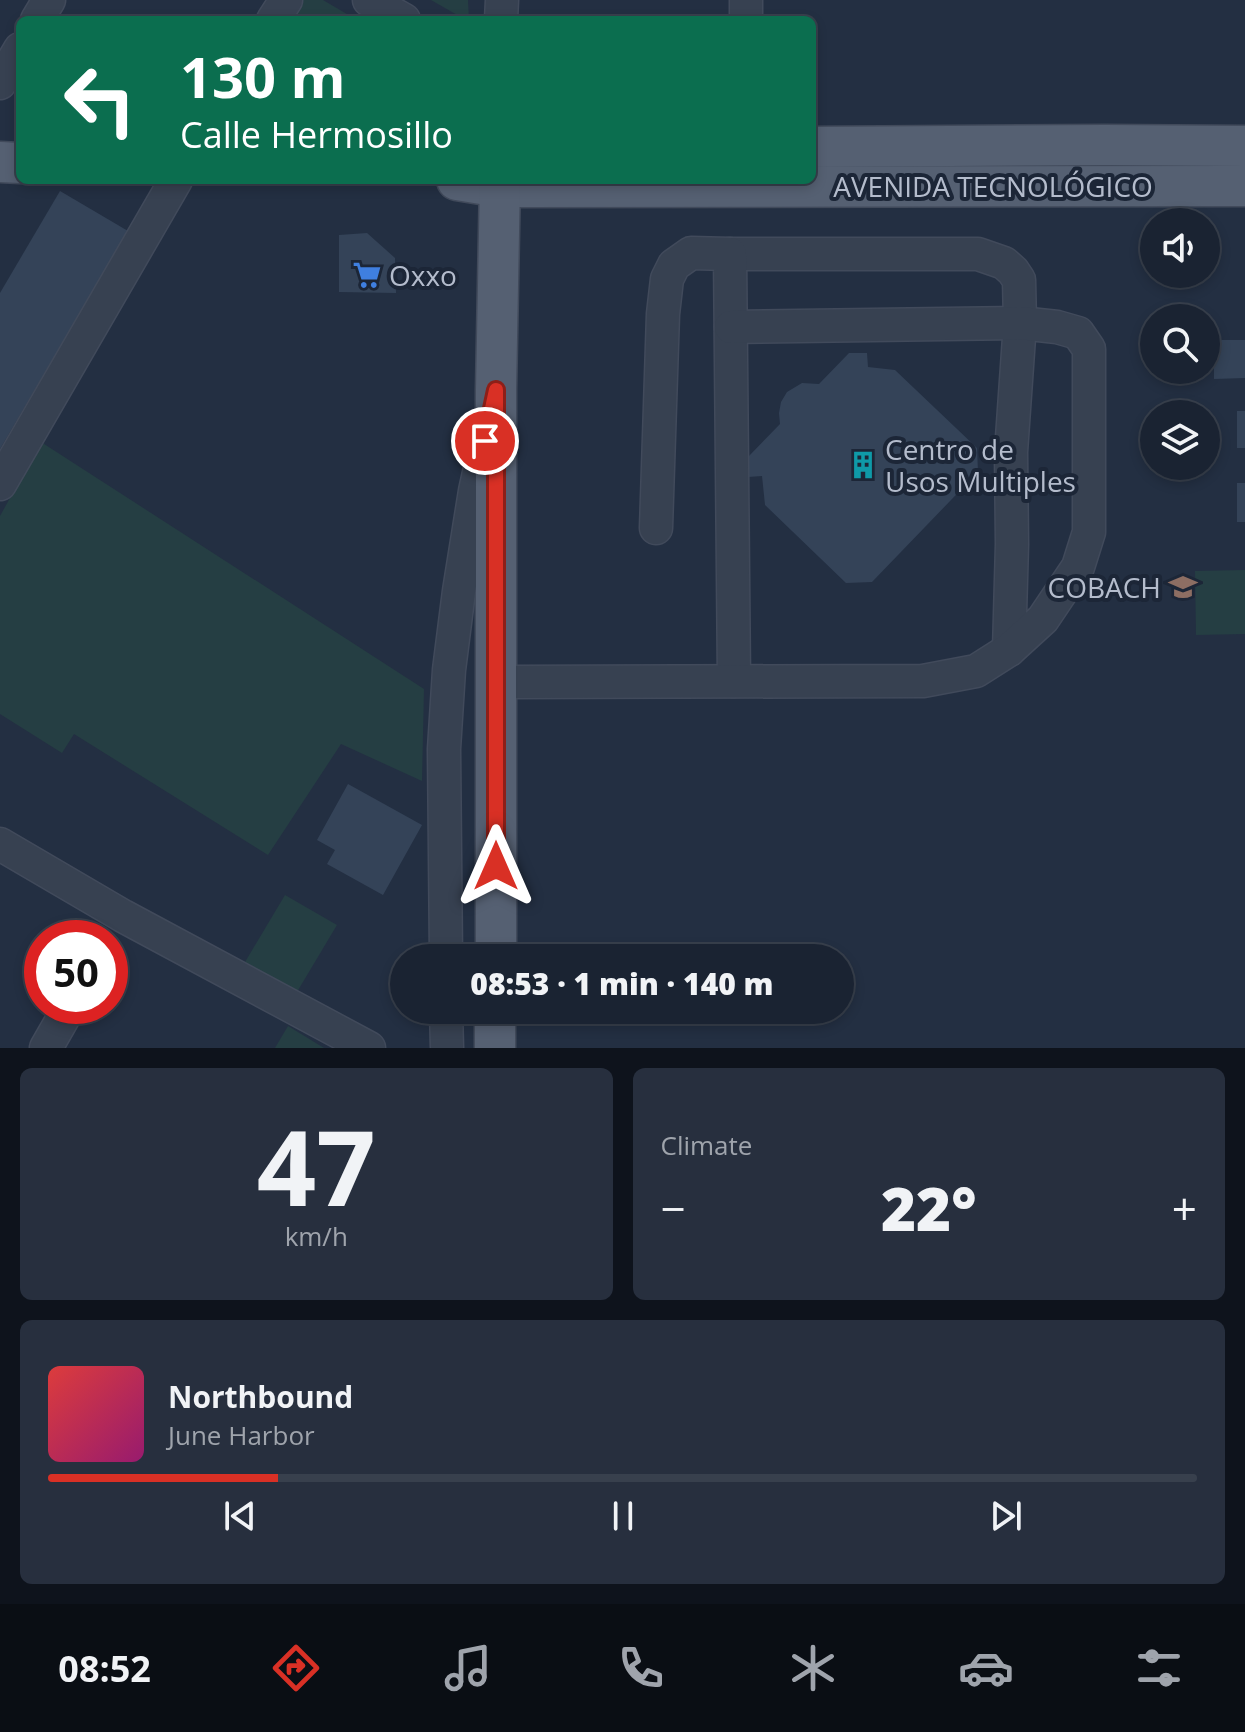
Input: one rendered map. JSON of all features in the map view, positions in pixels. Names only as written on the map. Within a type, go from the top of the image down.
[{"type":"main road","name":"AVENIDA TECNOLÓGICO","points":[[816,147],[1245,146]]},
{"type":"main road","name":"AVENIDA TECNOLÓGICO","points":[[500,184],[1245,186]]},
{"type":"main road","points":[[496,944],[496,390],[500,184]]},
{"type":"main road","points":[[495,1024],[495,1048]]},
{"type":"street","points":[[369,0],[397,16]]},
{"type":"street","points":[[0,83],[16,56]]},
{"type":"street","points":[[0,484],[174,184]]},
{"type":"street","points":[[656,528],[663,314],[667,279],[674,265],[691,253],[978,254],[1004,263],[1019,280],[1020,323],[1011,452],[1009,650]]},
{"type":"street","points":[[730,254],[734,681]]},
{"type":"street","points":[[497,682],[923,681],[976,671],[1009,650],[1043,619],[1062,592],[1078,567],[1089,532],[1089,349],[1078,333],[1020,323],[731,327]]},
{"type":"street","points":[[446,944],[444,749],[449,670],[475,491],[496,390]]},
{"type":"street","points":[[0,844],[107,920]]},
{"type":"street","points":[[128,932],[369,1048]]},
{"type":"street","points":[[46,1048],[60,1024]]},
{"type":"street","points":[[446,1024],[447,1048]]},
{"type":"green space","points":[[294,0],[323,0],[350,16],[284,16]]},
{"type":"green space","points":[[431,0],[468,0],[469,16],[459,16]]},
{"type":"green space","points":[[41,442],[424,689],[422,781],[341,744],[268,855],[74,734],[62,753],[0,714],[0,516]]},
{"type":"green space","points":[[1245,570],[1245,634],[1196,635],[1195,571]]},
{"type":"green space","points":[[285,895],[337,925],[297,992],[245,962]]},
{"type":"green space","points":[[288,1026],[324,1048],[275,1048]]},
{"type":"building","points":[[60,191],[128,231],[0,449],[0,293]]},
{"type":"building","name":"Oxxo","points":[[367,233],[395,258],[396,293],[339,292],[339,235]]},
{"type":"building","points":[[1220,340],[1245,340],[1245,378],[1220,379]]},
{"type":"building","name":"Centro de Usos Multiples","points":[[849,353],[867,353],[868,367],[895,370],[977,448],[978,472],[872,582],[846,583],[765,505],[762,476],[748,477],[748,457],[780,424],[781,402],[787,392],[802,383],[819,384]]},
{"type":"building","points":[[1237,411],[1245,411],[1245,448],[1237,448]]},
{"type":"building","points":[[1237,483],[1245,483],[1245,522],[1237,522]]},
{"type":"building","points":[[348,784],[422,825],[383,895],[327,864],[335,850],[317,840]]},
{"type":"place","name":"Oxxo","points":[[367,275]]},
{"type":"place","name":"Centro de Usos Multiples","points":[[863,465]]},
{"type":"place","name":"COBACH","points":[[1183,587]]},
{"type":"route","points":[[485,441],[496,390],[496,866]]}]
